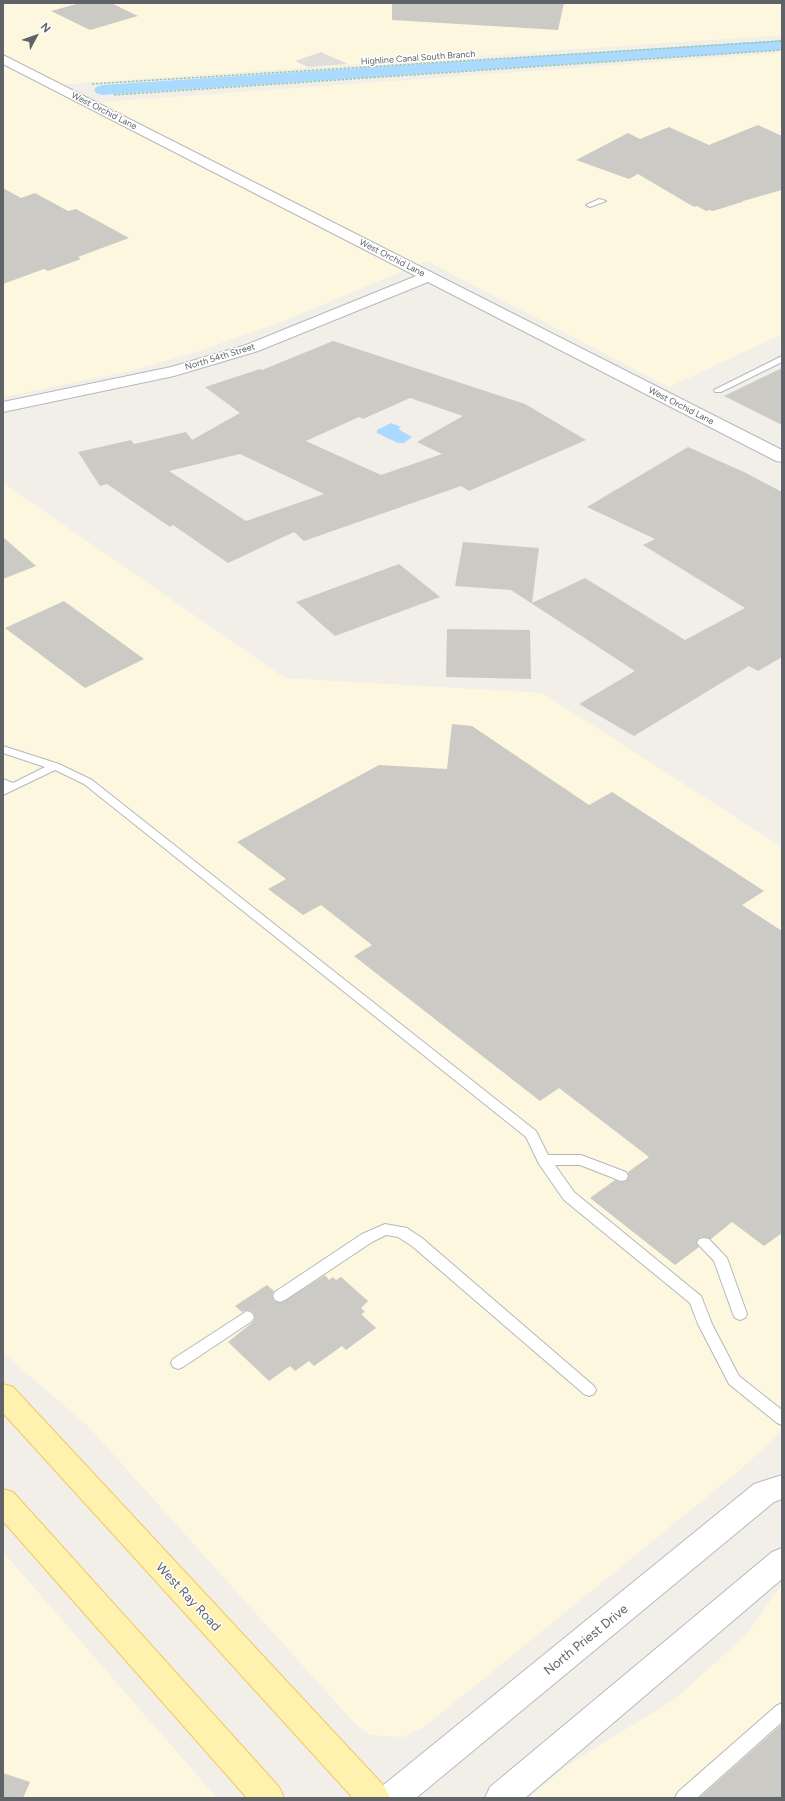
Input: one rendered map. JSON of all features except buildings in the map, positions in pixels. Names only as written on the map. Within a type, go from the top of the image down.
[{"type":"main road","name":"West Ray Road","points":[[3,1395],[374,1798]]},
{"type":"main road","points":[[3,1500],[268,1798]]},
{"type":"street","name":"West Orchid Lane","points":[[3,59],[782,457]]},
{"type":"street","name":"North 54th Street","points":[[3,408],[174,371],[252,348],[428,277]]},
{"type":"street","name":"North Priest Drive","points":[[392,1798],[764,1493],[782,1487]]},
{"type":"street","points":[[501,1798],[782,1561]]},
{"type":"lane","points":[[590,205],[602,202]]},
{"type":"lane","points":[[718,390],[782,359]]},
{"type":"lane","points":[[3,749],[55,766],[88,782],[531,1134],[544,1160],[569,1196],[696,1300],[705,1324],[734,1380],[782,1418]]},
{"type":"lane","points":[[6,786],[55,766]]},
{"type":"lane","points":[[544,1160],[581,1160],[621,1176]]},
{"type":"lane","points":[[280,1296],[367,1238],[386,1229],[402,1232],[417,1242],[589,1390]]},
{"type":"lane","points":[[704,1243],[720,1258],[740,1314]]},
{"type":"lane","points":[[178,1363],[247,1317]]},
{"type":"lane","points":[[684,1798],[782,1711]]},
{"type":"path","name":"Highline Canal South Branch","points":[[55,86],[782,41]]},
{"type":"path","points":[[78,98],[782,50]]},
{"type":"shaded area","points":[[3,3],[782,3],[782,35],[54,85],[89,103],[782,53],[782,334],[669,387],[427,261],[281,322],[196,352],[131,371],[3,397]]},
{"type":"shaded area","points":[[321,52],[348,64],[308,67],[295,61]]},
{"type":"shaded area","points":[[3,483],[285,678],[542,693],[782,847],[782,1430],[740,1470],[445,1710],[424,1727],[403,1737],[371,1735],[357,1726],[87,1425],[10,1359],[3,1351]]},
{"type":"shaded area","points":[[3,1552],[217,1798],[3,1798]]},
{"type":"shaded area","points":[[782,1584],[782,1798],[529,1798],[569,1764],[675,1699],[745,1636]]},
{"type":"water","points":[[391,423],[401,427],[398,429],[412,437],[404,443],[398,443],[377,433],[377,430]]},
{"type":"waterway","points":[[102,90],[782,45]]}]
